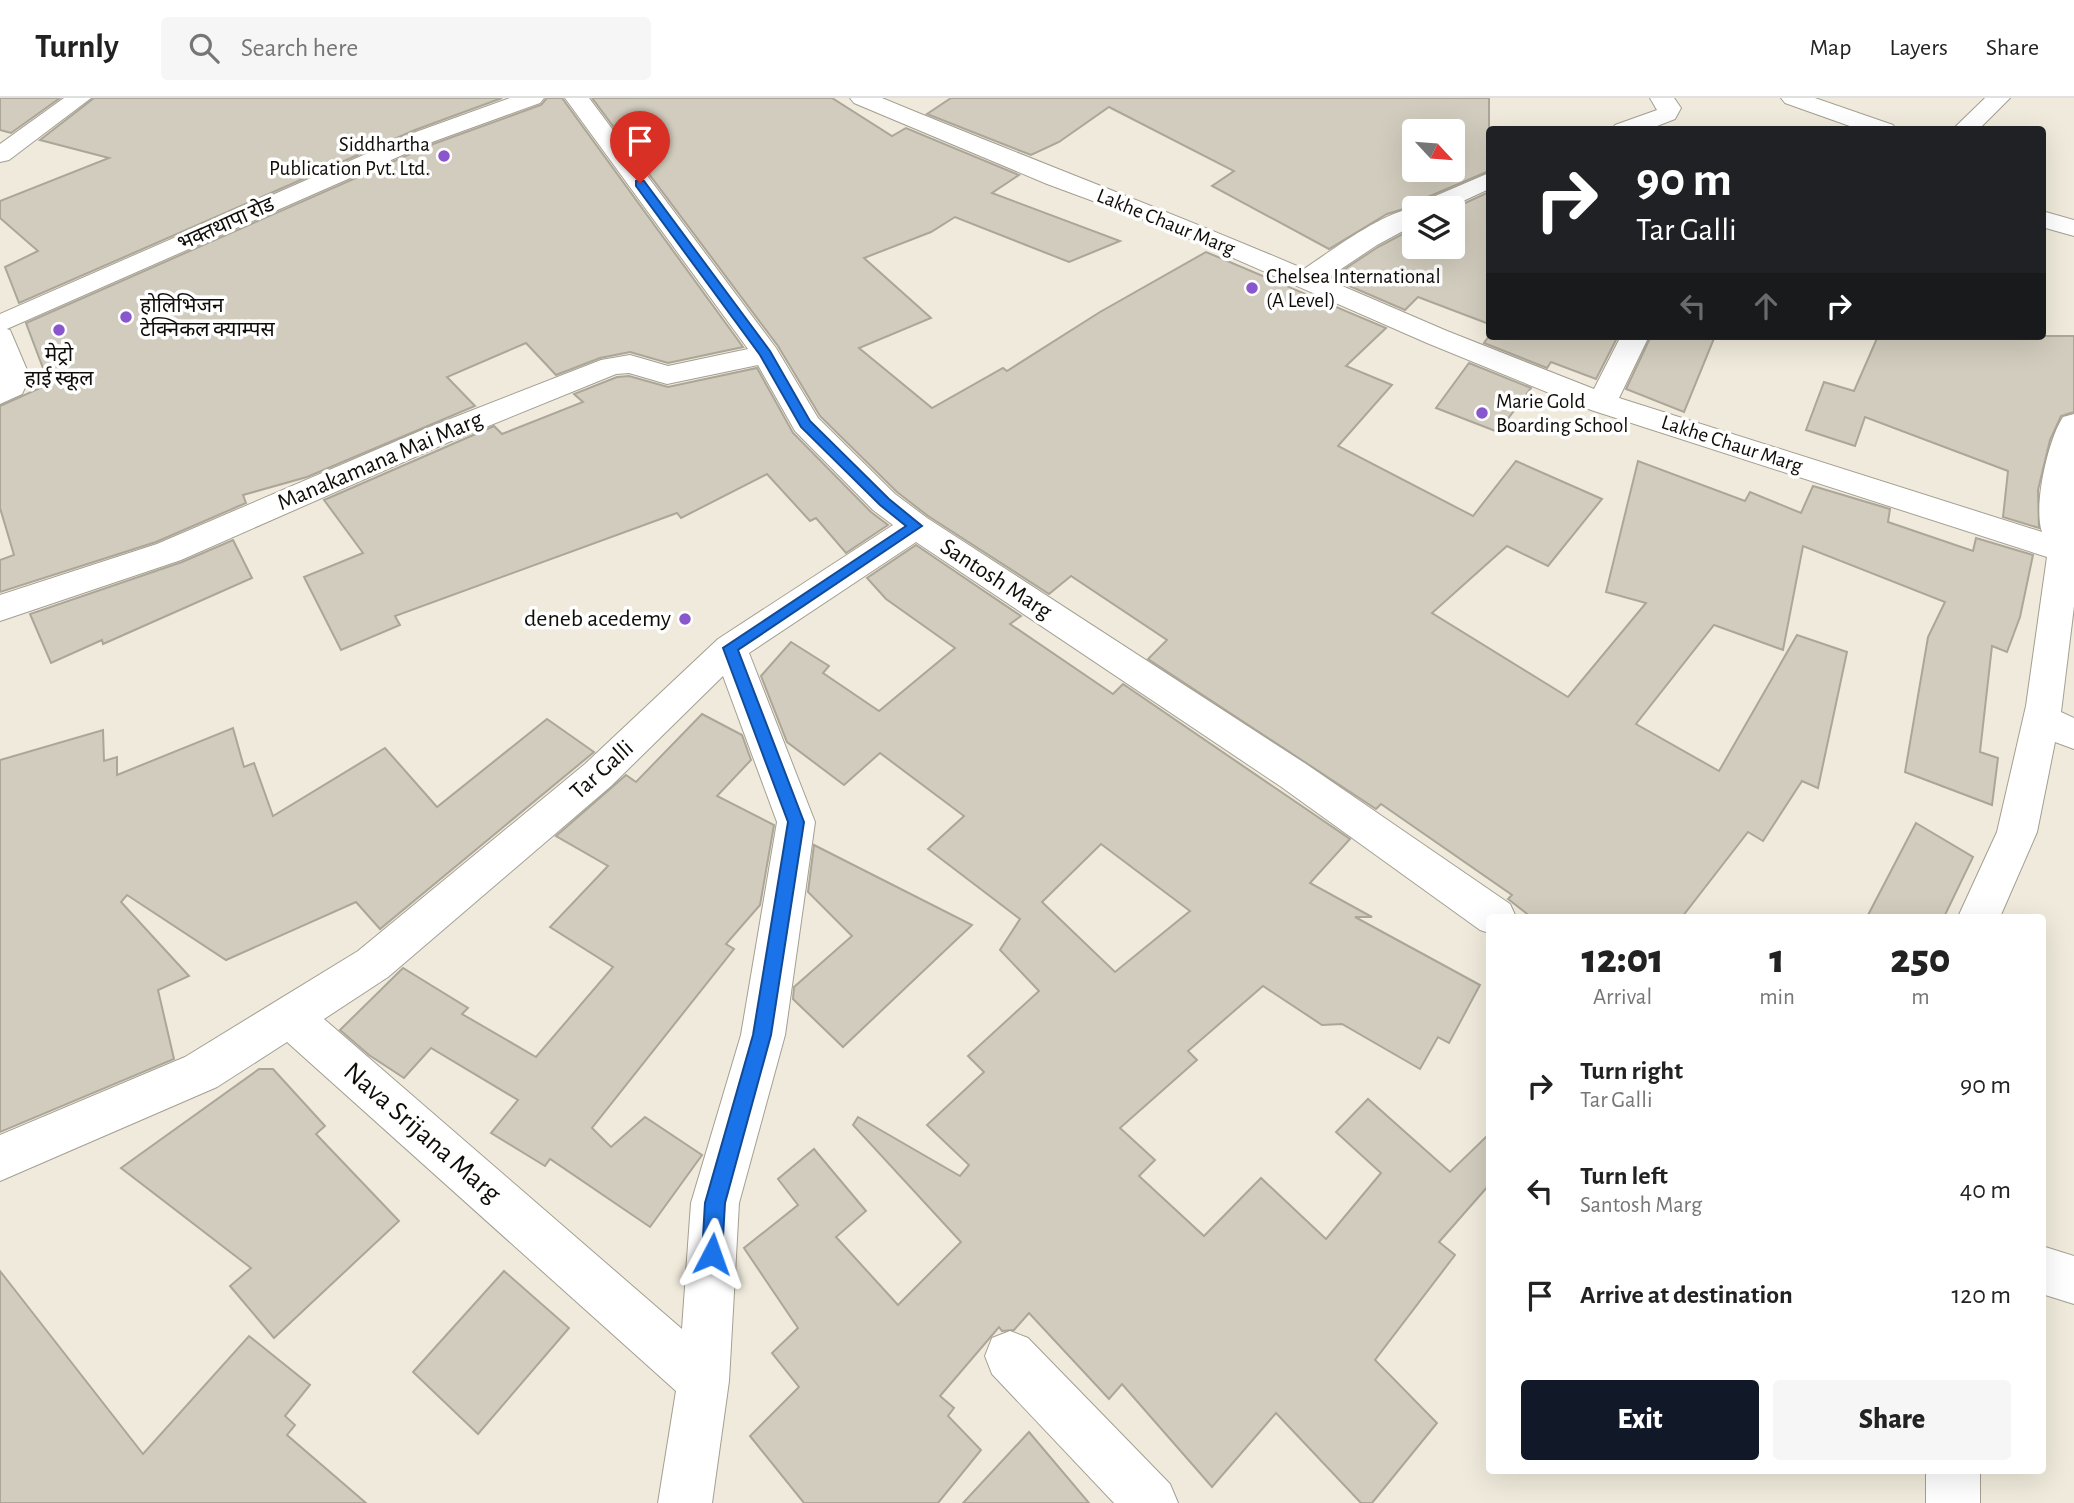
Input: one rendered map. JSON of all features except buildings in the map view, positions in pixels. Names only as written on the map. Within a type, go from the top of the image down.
[{"type":"street","points":[[0,155],[79,98]]},
{"type":"street","name":"भक्तथापा रोड","points":[[0,324],[424,136],[532,98]]},
{"type":"street","name":"Santosh Marg","points":[[577,98],[766,354],[806,424],[884,502],[916,526],[1293,775],[1490,914]]},
{"type":"street","name":"Lakhe Chaur Marg","points":[[862,98],[1056,179],[1167,220],[1437,337],[1602,403],[2064,551]]},
{"type":"street","points":[[1634,126],[1667,114],[1668,108],[1662,98]]},
{"type":"street","points":[[1793,98],[1874,126]]},
{"type":"street","points":[[1968,126],[1998,98]]},
{"type":"street","points":[[1454,196],[1486,181]]},
{"type":"street","points":[[2046,220],[2074,228]]},
{"type":"street","points":[[1306,280],[1368,239],[1402,221]]},
{"type":"street","points":[[0,336],[15,377],[12,387],[0,395]]},
{"type":"street","points":[[1602,403],[1633,340]]},
{"type":"street","name":"Manakamana Mai Marg","points":[[0,608],[169,552],[438,435],[611,366],[630,364],[670,375],[766,354]]},
{"type":"street","points":[[1980,914],[2017,832],[2044,706],[2064,551],[2056,526],[2059,470],[2074,424]]},
{"type":"street","name":"Tar Galli","points":[[290,1017],[373,964],[395,946],[598,775],[730,648],[916,526]]},
{"type":"street","points":[[685,1503],[703,1381],[715,1203],[762,1035],[796,822],[730,648]]},
{"type":"street","points":[[2040,718],[2074,734]]},
{"type":"street","points":[[0,1158],[201,1072],[290,1017]]},
{"type":"street","name":"Nava Srijana Marg","points":[[290,1017],[703,1381]]},
{"type":"street","points":[[2046,1271],[2074,1280]]},
{"type":"street","points":[[1010,1356],[1151,1503]]},
{"type":"street","points":[[1953,1474],[1954,1503]]},
{"type":"place","name":"Siddhartha Publication Pvt. Ltd.","points":[[444,156]]},
{"type":"place","name":"Chelsea International (A Level)","points":[[1252,288]]},
{"type":"place","name":"होलिभिजन टेक्निकल क्याम्पस","points":[[126,317]]},
{"type":"place","name":"मेट्रो हाई स्कूल","points":[[59,330]]},
{"type":"place","name":"Marie Gold Boarding School","points":[[1482,413]]},
{"type":"place","name":"deneb acedemy","points":[[685,619]]},
{"type":"route","points":[[640,183],[766,354],[806,424],[884,502],[916,526],[730,648],[796,822],[762,1035],[715,1203],[712,1254]]}]
